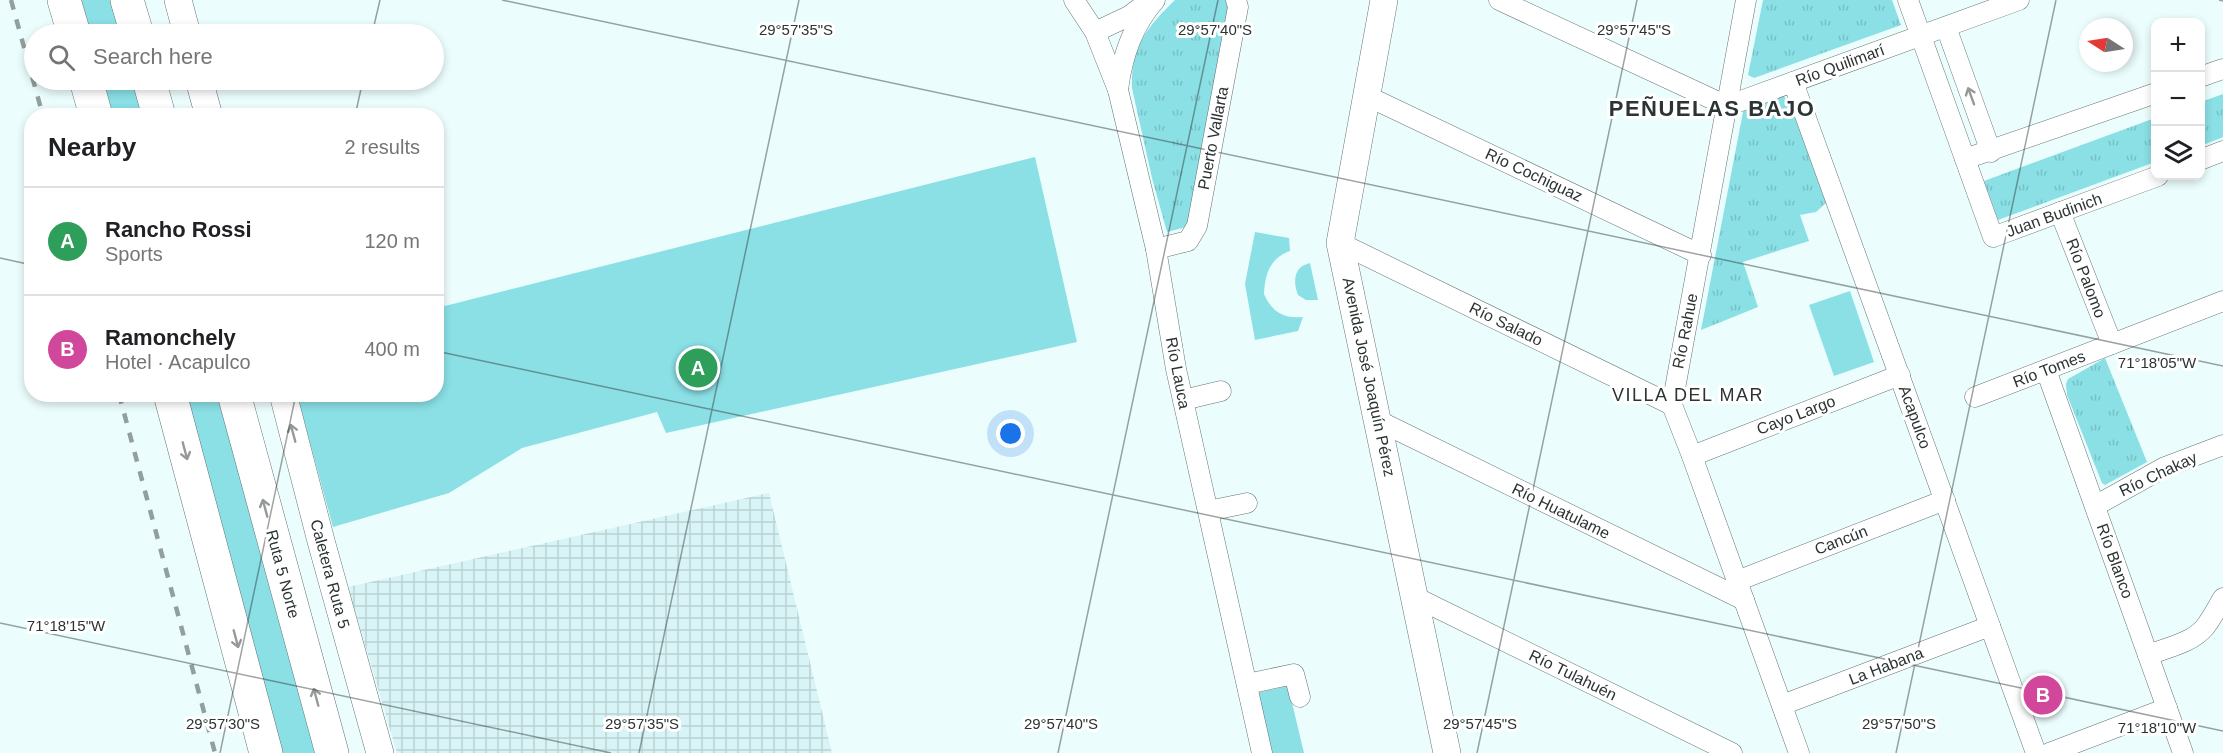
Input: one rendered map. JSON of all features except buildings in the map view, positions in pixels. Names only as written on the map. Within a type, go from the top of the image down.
[{"type":"highway","points":[[64,0],[71,24]]},
{"type":"highway","points":[[127,0],[134,24]]},
{"type":"highway","points":[[89,90],[94,108]]},
{"type":"highway","points":[[152,90],[157,108]]},
{"type":"highway","points":[[172,402],[266,753]]},
{"type":"highway","name":"Ruta 5 Norte","points":[[236,402],[332,753]]},
{"type":"main road","points":[[178,0],[184,24]]},
{"type":"main road","name":"Avenida José Joaquín Pérez","points":[[1384,0],[1340,243],[1447,753]]},
{"type":"main road","points":[[202,90],[206,108]]},
{"type":"main road","name":"Caletera Ruta 5","points":[[285,402],[380,753]]},
{"type":"street","name":"Río Lauca","points":[[1074,0],[1095,32],[1118,90],[1156,249],[1183,400],[1262,753]]},
{"type":"street","points":[[1095,32],[1129,16],[1150,0]]},
{"type":"street","points":[[1118,90],[1126,51],[1133,32],[1155,0]]},
{"type":"street","name":"Puerto Vallarta","points":[[1156,249],[1188,241],[1197,226],[1238,7],[1236,0]]},
{"type":"street","points":[[1499,0],[1727,106]]},
{"type":"street","name":"Río Rahue","points":[[1672,405],[1746,0]]},
{"type":"street","name":"Juan Budinich","points":[[1908,0],[1993,237],[2151,179]]},
{"type":"street","name":"Río Quilimarí","points":[[1727,106],[2019,0]]},
{"type":"street","points":[[1946,27],[1990,152]]},
{"type":"street","points":[[2205,75],[2223,69]]},
{"type":"street","name":"Acapulco","points":[[1793,82],[2036,753]]},
{"type":"street","points":[[1965,159],[2151,95]]},
{"type":"street","name":"Río Cochiguaz","points":[[1367,96],[1701,255]]},
{"type":"street","points":[[2205,158],[2223,151]]},
{"type":"street","name":"Río Palomo","points":[[2060,212],[2112,344]]},
{"type":"street","name":"Río Salado","points":[[1340,243],[1672,405]]},
{"type":"street","name":"Río Tomes","points":[[1975,397],[2223,301]]},
{"type":"street","name":"Río Blanco","points":[[2046,370],[2184,753]]},
{"type":"street","name":"Cayo Largo","points":[[1692,456],[1900,375]]},
{"type":"street","points":[[1183,400],[1221,391]]},
{"type":"street","points":[[1672,405],[1799,753]]},
{"type":"street","name":"Río Huatulame","points":[[1378,421],[1744,600]]},
{"type":"street","name":"Río Chakay","points":[[2095,506],[2165,467],[2223,445]]},
{"type":"street","name":"Cancún","points":[[1737,581],[1945,500]]},
{"type":"street","points":[[1208,511],[1247,503]]},
{"type":"street","name":"Río Tulahuén","points":[[1414,597],[1732,753]]},
{"type":"street","points":[[2148,655],[2190,639],[2204,627],[2223,598]]},
{"type":"street","name":"La Habana","points":[[1782,705],[1990,626]]},
{"type":"street","points":[[1247,684],[1294,674],[1300,697]]},
{"type":"street","points":[[2049,753],[2167,708]]},
{"type":"shaded area","points":[[769,493],[832,753],[397,753],[348,587]]},
{"type":"green space","points":[[75,0],[116,0],[122,24],[82,24]]},
{"type":"green space","points":[[1175,0],[1233,0],[1190,226],[1167,232],[1152,178],[1132,88],[1132,74],[1142,39]]},
{"type":"green space","points":[[1763,0],[1892,0],[1901,25],[1754,78],[1748,75]]},
{"type":"green space","points":[[100,90],[141,90],[146,108],[106,108]]},
{"type":"green space","points":[[2223,94],[2223,137],[2205,144],[2205,126],[2205,101]]},
{"type":"green space","points":[[1782,95],[1791,103],[1827,202],[1816,212],[1800,215],[1809,241],[1743,262],[1758,307],[1701,330],[1744,107]]},
{"type":"green space","points":[[2151,119],[2151,163],[1998,220],[1984,181]]},
{"type":"green space","points":[[1035,157],[1077,342],[666,433],[657,412],[522,448],[449,493],[333,527],[299,402],[444,402],[444,306]]},
{"type":"green space","points":[[1255,232],[1289,238],[1290,251],[1273,262],[1266,280],[1264,294],[1279,313],[1290,317],[1303,317],[1298,331],[1255,340],[1245,284]]},
{"type":"green space","points":[[1310,263],[1318,300],[1306,300],[1298,295],[1296,290],[1297,271]]},
{"type":"green space","points":[[1850,291],[1874,362],[1834,376],[1809,305]]},
{"type":"green space","points":[[2105,358],[2147,462],[2105,485],[2102,483],[2067,395],[2066,384],[2068,379]]},
{"type":"green space","points":[[185,402],[227,402],[323,753],[281,753]]},
{"type":"green space","points":[[1288,686],[1304,753],[1271,753],[1257,693]]},
{"type":"railway","points":[[11,0],[24,47]]},
{"type":"railway","points":[[36,90],[41,108]]},
{"type":"railway","points":[[121,402],[215,753]]},
{"type":"place","name":"Rancho Rossi","points":[[698,368]]},
{"type":"place","name":"Ramonchely","points":[[2043,695]]},
{"type":"district","name":"PEÑUELAS BAJO","points":[[1712,108]]},
{"type":"district","name":"VILLA DEL MAR","points":[[1688,395]]}]
